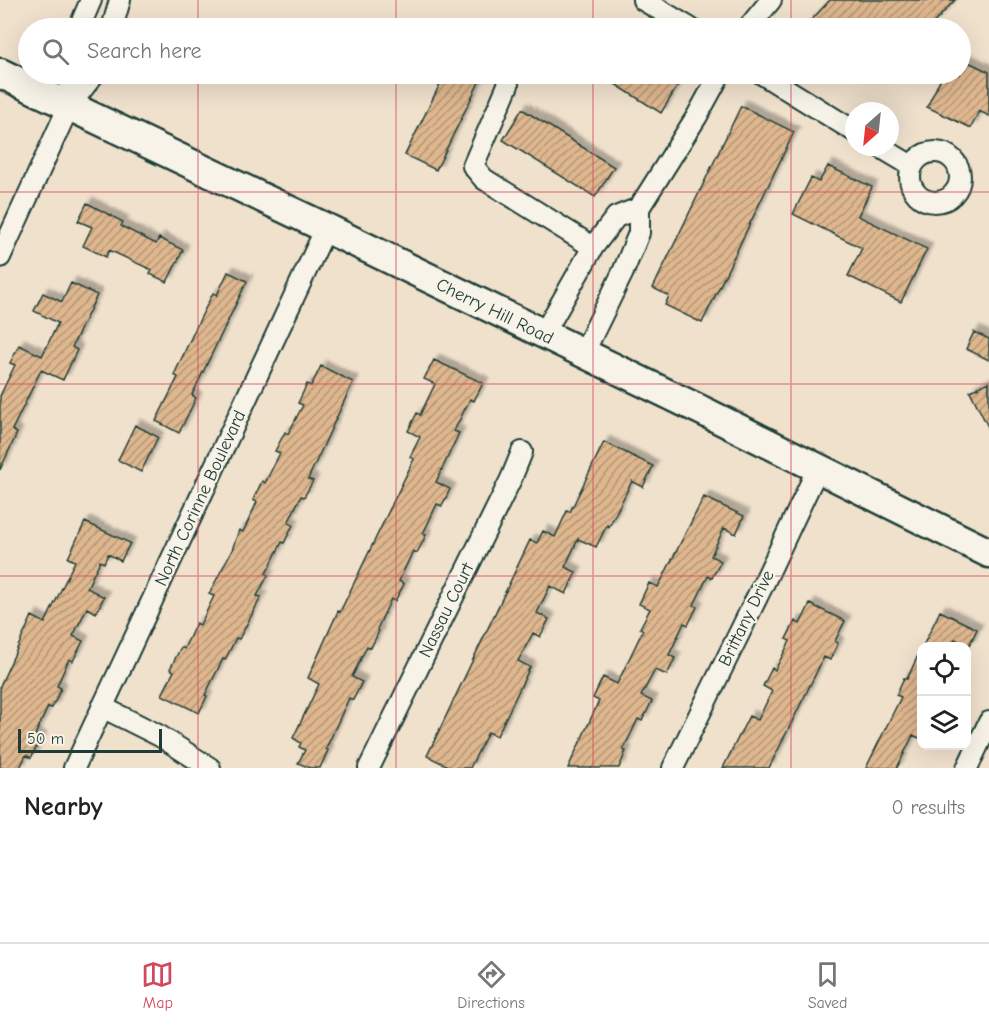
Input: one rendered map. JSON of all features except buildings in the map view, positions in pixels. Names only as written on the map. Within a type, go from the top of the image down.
[{"type":"main road","name":"Cherry Hill Road","points":[[0,73],[18,82]]},
{"type":"main road","name":"Cherry Hill Road","points":[[23,84],[326,228],[989,552]]},
{"type":"street","points":[[83,18],[91,0]]},
{"type":"street","points":[[115,18],[120,0]]},
{"type":"street","points":[[643,0],[673,18]]},
{"type":"street","points":[[756,18],[771,0]]},
{"type":"street","points":[[69,106],[70,84]]},
{"type":"street","points":[[0,257],[69,106],[86,84]]},
{"type":"street","points":[[583,354],[623,272],[639,233],[639,208],[715,84]]},
{"type":"street","points":[[778,84],[845,125]]},
{"type":"street","points":[[508,85],[474,166],[484,179],[593,247]]},
{"type":"street","points":[[895,156],[912,166]]},
{"type":"street","points":[[543,334],[593,247],[616,217],[639,208]]},
{"type":"street","name":"North Corinne Boulevard","points":[[74,768],[326,228]]},
{"type":"street","name":"Nassau Court","points":[[369,768],[511,479],[522,452]]},
{"type":"street","name":"Brittany Drive","points":[[673,768],[818,468]]},
{"type":"street","points":[[102,707],[160,736],[210,768]]},
{"type":"street","points":[[967,768],[989,722]]}]
